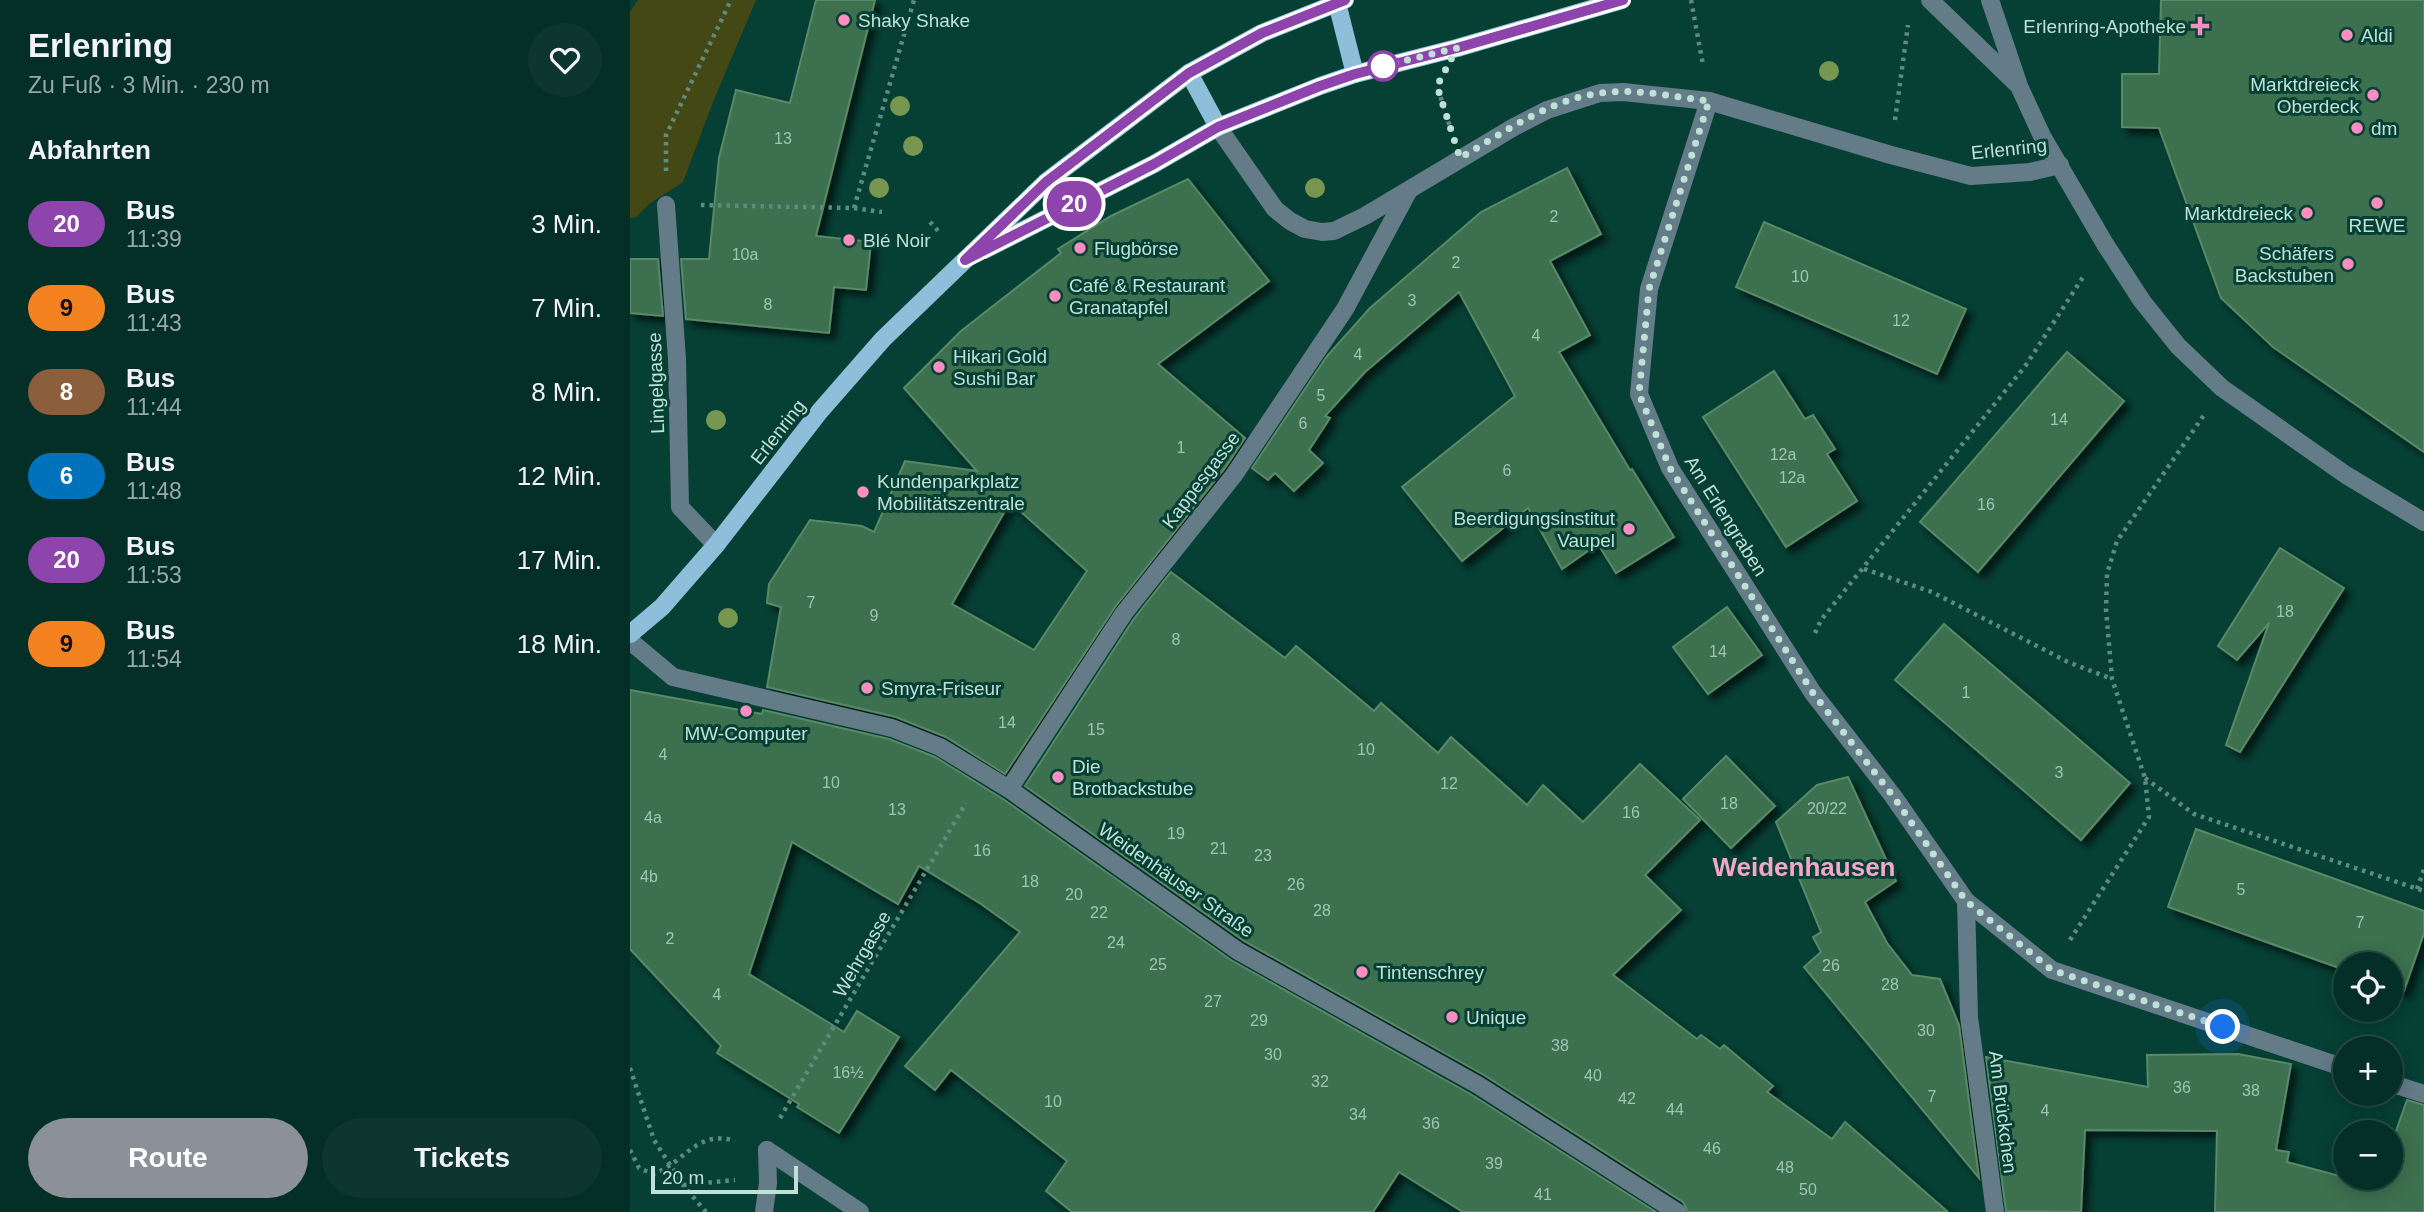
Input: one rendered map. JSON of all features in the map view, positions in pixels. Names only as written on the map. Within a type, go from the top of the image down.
[{"type":"main road","name":"Erlenring","points":[[965,260],[1154,164],[1218,127],[1355,74],[1457,48],[1622,0]]},
{"type":"main road","name":"Erlenring","points":[[630,634],[662,607],[716,545],[820,411],[883,340],[1046,182],[1189,73],[1262,33],[1340,1]]},
{"type":"main road","points":[[1340,1],[1355,74]]},
{"type":"main road","points":[[1189,73],[1218,127]]},
{"type":"street","name":"Erlenring","points":[[1930,0],[2019,86]]},
{"type":"street","name":"Erlenring","points":[[1990,0],[2019,86],[2042,136],[2105,244],[2142,301],[2178,346],[2222,388],[2346,475],[2424,522]]},
{"type":"street","name":"Erlenring","points":[[1218,127],[1275,209],[1305,229],[1334,231],[1366,216],[1460,158],[1547,110],[1600,93],[1623,92],[1709,101],[1971,176],[2030,172],[2060,165]]},
{"type":"street","name":"Am Erlengraben","points":[[1709,101],[1649,289],[1639,394],[1670,468],[1797,669],[1893,796],[1966,901],[2052,970],[2333,1064]]},
{"type":"street","name":"Kappesgasse","points":[[1009,789],[1124,613],[1234,475],[1345,309],[1411,187]]},
{"type":"street","name":"Lingelgasse","points":[[666,205],[677,359],[680,507],[716,545]]},
{"type":"street","name":"Weidenhäuser Straße","points":[[630,641],[673,677],[892,728],[940,747],[1009,789],[1238,951],[1478,1085],[1676,1212]]},
{"type":"street","name":"Am Brückchen","points":[[1966,901],[1969,1017],[1995,1212]]},
{"type":"street","points":[[2403,1087],[2424,1094]]},
{"type":"street","points":[[764,1212],[768,1183],[767,1150]]},
{"type":"street","points":[[767,1150],[860,1212]]},
{"type":"path","points":[[731,0],[666,135],[666,205],[854,208],[882,212]]},
{"type":"path","points":[[854,208],[914,0]]},
{"type":"path","points":[[1691,0],[1709,101]]},
{"type":"path","points":[[1891,155],[1908,23]]},
{"type":"path","points":[[1457,48],[1437,86],[1460,158]]},
{"type":"path","points":[[1797,669],[1821,620],[2026,365],[2105,244]]},
{"type":"path","points":[[2052,970],[2149,817],[2144,778],[2112,679],[2106,609],[2107,574],[2117,541],[2222,388]]},
{"type":"path","points":[[1864,569],[1932,592],[2068,662],[2112,679]]},
{"type":"path","name":"Wehrgasse","points":[[767,1150],[784,1108],[848,1007],[984,773]]},
{"type":"path","points":[[2144,778],[2194,814],[2424,891]]},
{"type":"path","points":[[2417,889],[2424,869]]},
{"type":"path","points":[[630,1068],[654,1140],[682,1185],[706,1212]]},
{"type":"path","points":[[630,1150],[639,1168],[653,1174],[662,1171],[713,1137],[723,1137],[767,1150]]},
{"type":"path","points":[[682,1185],[741,1180]]},
{"type":"green space","points":[[638,0],[756,0],[683,182],[649,204],[636,217],[630,218],[630,12]]},
{"type":"building","points":[[816,0],[875,0],[816,236],[871,242],[866,290],[834,287],[829,333],[686,319],[681,259],[709,259],[719,158],[736,90],[790,103]]},
{"type":"building","name":"Marktdreieck","points":[[2161,0],[2424,0],[2424,452],[2273,347],[2221,298],[2159,128],[2122,127],[2122,74],[2159,74]]},
{"type":"building","points":[[1567,168],[1601,234],[1550,261],[1590,335],[1559,352],[1674,537],[1616,573],[1598,544],[1562,569],[1528,508],[1462,561],[1402,487],[1515,396],[1459,292],[1365,372],[1325,416],[1330,418],[1309,450],[1323,463],[1294,491],[1275,473],[1268,480],[1252,468],[1327,356],[1370,308],[1481,212]]},
{"type":"building","points":[[1188,179],[1269,281],[1158,364],[1245,438],[1225,468],[1115,607],[1005,774],[946,737],[896,717],[767,687],[781,607],[767,603],[769,584],[810,520],[862,526],[874,532],[905,461],[977,471],[904,388],[961,331],[1061,253],[1058,249],[1111,216]],"holes":[[[1010,502],[1087,571],[1034,650],[952,604]]]},
{"type":"building","points":[[1764,222],[1966,309],[1937,374],[1736,287]]},
{"type":"building","points":[[630,259],[658,259],[663,316],[630,313]]},
{"type":"building","points":[[2067,352],[2124,401],[1978,572],[1920,522]]},
{"type":"building","points":[[1774,371],[1805,419],[1813,415],[1835,449],[1827,454],[1857,501],[1786,547],[1703,417]]},
{"type":"building","points":[[2280,548],[2344,588],[2240,752],[2226,745],[2269,623],[2237,660],[2218,646]]},
{"type":"building","points":[[1171,572],[1285,658],[1296,646],[1374,711],[1381,703],[1438,753],[1451,737],[1527,805],[1543,785],[1583,822],[1640,764],[1700,820],[1645,875],[1681,910],[1613,975],[1697,1039],[1701,1035],[1720,1049],[1724,1045],[1773,1086],[1767,1092],[1832,1139],[1845,1122],[1948,1212],[1688,1212],[1683,1202],[1484,1075],[1244,941],[1025,786],[1133,620]]},
{"type":"building","points":[[1727,607],[1762,655],[1708,694],[1673,647]]},
{"type":"building","points":[[1944,624],[2130,783],[2081,840],[1895,680]]},
{"type":"building","points":[[630,690],[762,714],[763,710],[889,739],[935,757],[1003,799],[1231,960],[1472,1095],[1656,1212],[1463,1212],[1399,1172],[1373,1212],[1072,1212],[1046,1191],[1067,1161],[951,1070],[935,1090],[905,1066],[1020,932],[981,904],[919,866],[898,904],[792,842],[749,974],[844,1032],[857,1011],[899,1037],[839,1133],[797,1107],[799,1104],[717,1053],[721,1046],[630,949]]},
{"type":"building","points":[[1726,756],[1775,806],[1731,848],[1683,799]]},
{"type":"building","points":[[1848,777],[1896,881],[1865,902],[1887,943],[1912,975],[1940,979],[1959,1025],[1979,1178],[1804,967],[1821,952],[1813,937],[1821,932],[1776,822],[1817,785]]},
{"type":"building","points":[[2196,829],[2424,911],[2424,933],[2404,991],[2403,952],[2333,952],[2333,966],[2168,907]]},
{"type":"building","points":[[2238,1054],[2291,1064],[2276,1150],[2289,1152],[2287,1162],[2333,1174],[2333,1190],[2403,1190],[2403,1120],[2400,1120],[2407,1100],[2424,1105],[2424,1212],[2215,1212],[2217,1131],[2085,1130],[2081,1212],[2006,1211],[1986,1057],[2148,1087],[2147,1055]]},
{"type":"bus line","name":"20","points":[[1345,0],[1262,33],[1189,73],[1046,182],[965,260],[1154,164],[1218,127],[1320,86],[1623,0]]},
{"type":"place","name":"Shaky Shake","points":[[844,20]]},
{"type":"place","name":"Erlenring-Apotheke","points":[[2200,26]]},
{"type":"place","name":"Aldi","points":[[2347,35]]},
{"type":"place","name":"Marktdreieck Oberdeck","points":[[2373,95]]},
{"type":"place","name":"dm","points":[[2357,128]]},
{"type":"place","name":"REWE","points":[[2377,203]]},
{"type":"place","name":"Marktdreieck","points":[[2307,213]]},
{"type":"place","name":"Blé Noir","points":[[849,240]]},
{"type":"place","name":"Flugbörse","points":[[1080,248]]},
{"type":"place","name":"Schäfers Backstuben","points":[[2348,264]]},
{"type":"place","name":"Café & Restaurant Granatapfel","points":[[1055,296]]},
{"type":"place","name":"Hikari Gold Sushi Bar","points":[[939,367]]},
{"type":"place","name":"Kundenparkplatz Mobilitätszentrale","points":[[863,492]]},
{"type":"place","name":"Beerdigungsinstitut Vaupel","points":[[1629,529]]},
{"type":"place","name":"Smyra-Friseur","points":[[867,688]]},
{"type":"place","name":"MW-Computer","points":[[746,711]]},
{"type":"place","name":"Die Brotbackstube","points":[[1058,777]]},
{"type":"place","name":"Tintenschrey","points":[[1362,972]]},
{"type":"place","name":"Unique","points":[[1452,1017]]},
{"type":"district","name":"Weidenhausen","points":[[1804,867]]},
{"type":"route","points":[[1383,66],[1457,48],[1437,86],[1460,158],[1547,110],[1600,93],[1623,92],[1709,101],[1649,289],[1639,394],[1670,468],[1813,693],[1893,796],[1966,901],[2052,970],[2223,1027]]}]
